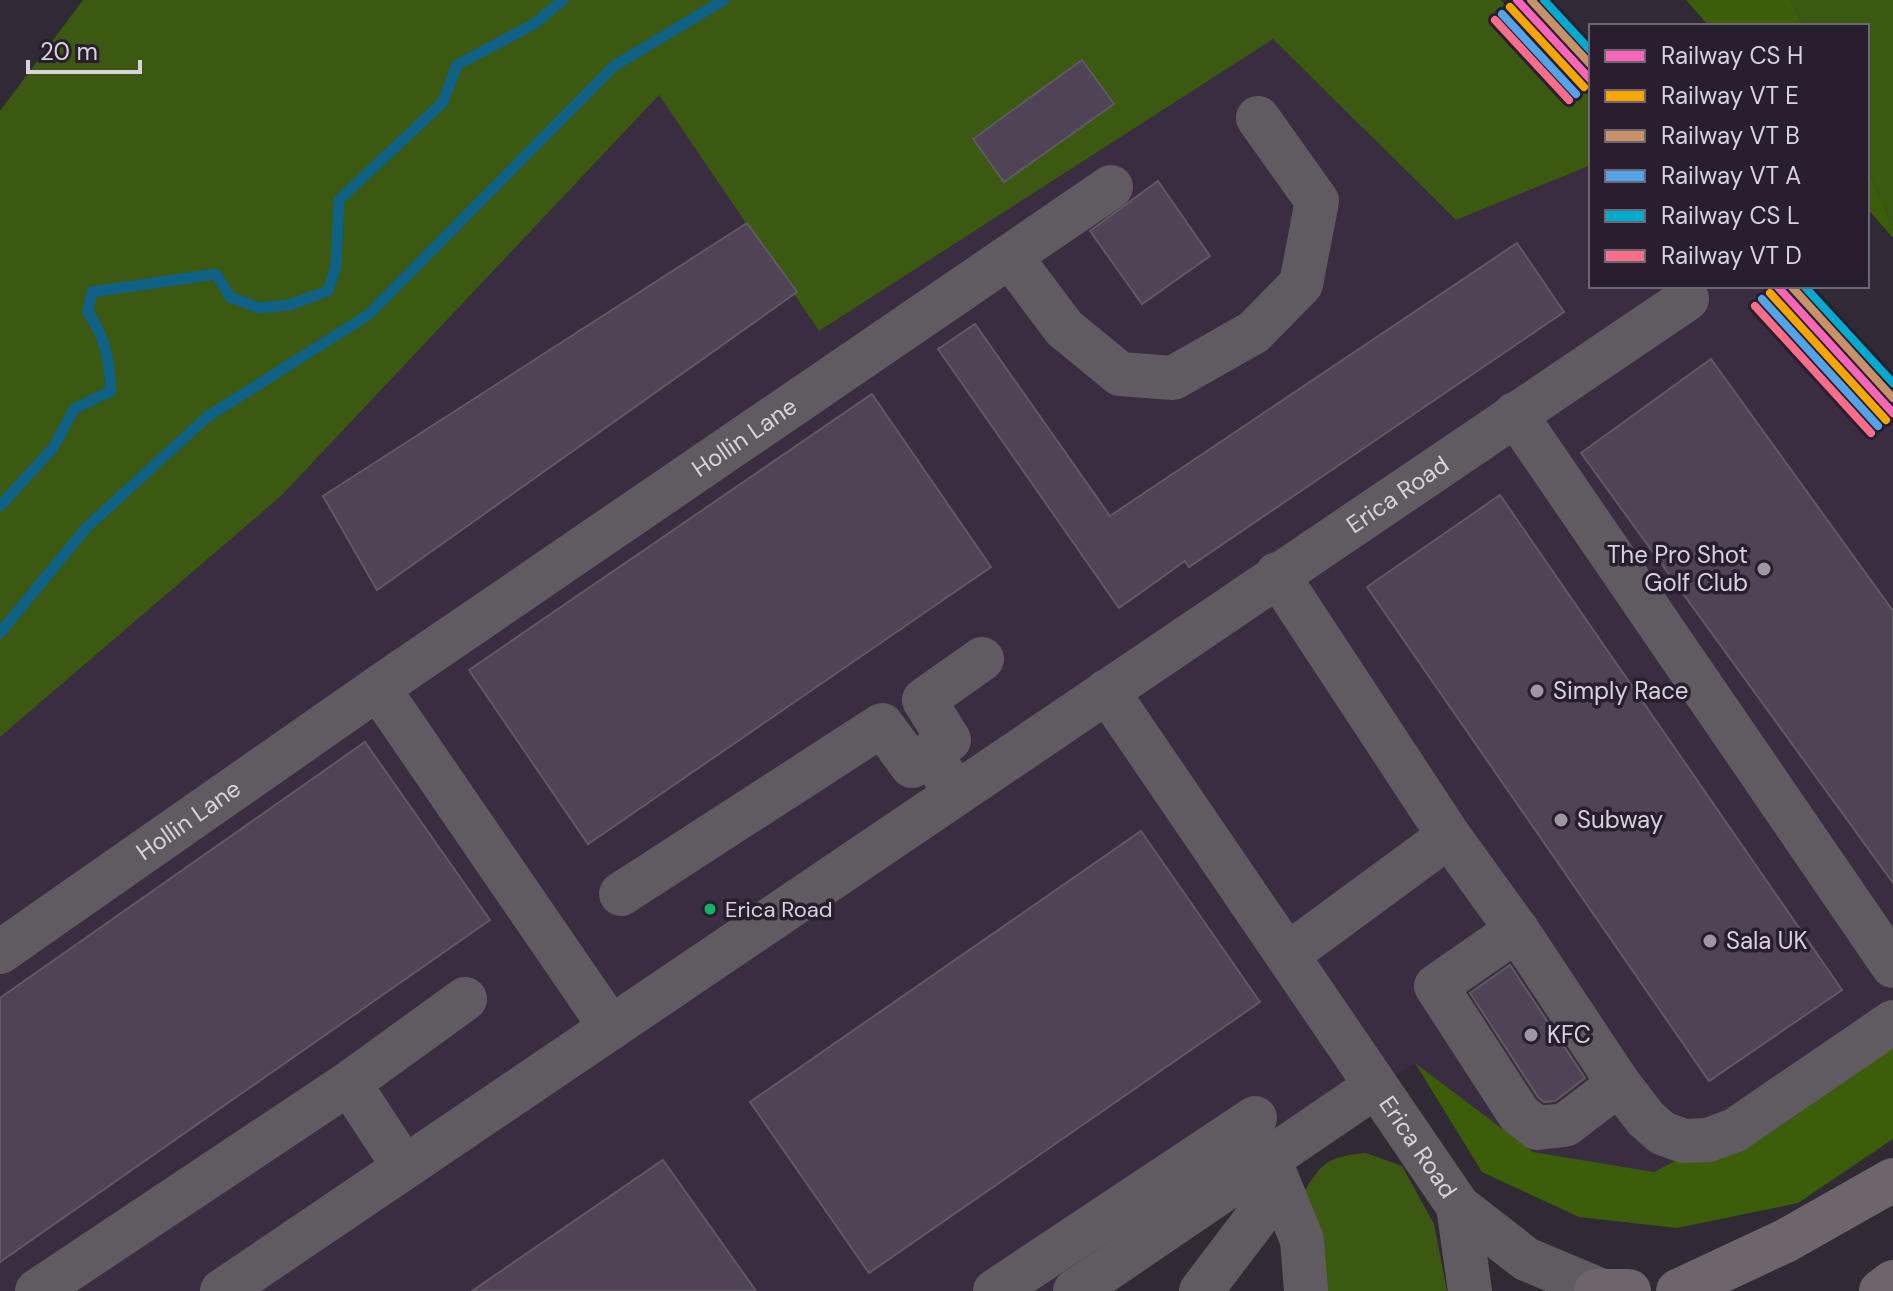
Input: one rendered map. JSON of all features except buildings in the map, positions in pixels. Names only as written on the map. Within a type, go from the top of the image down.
[{"type":"main road","points":[[1678,1291],[1785,1241],[1893,1180]]},
{"type":"main road","points":[[1881,1291],[1893,1282]]},
{"type":"main road","points":[[1598,1291],[1629,1291]]},
{"type":"street","points":[[1010,256],[1064,328],[1120,374],[1173,378],[1254,332],[1301,284],[1317,201],[1258,118]]},
{"type":"street","name":"Hollin Lane","points":[[0,952],[378,688],[1111,187]]},
{"type":"street","name":"Erica Road","points":[[222,1291],[1687,299]]},
{"type":"street","points":[[1515,414],[1893,966]]},
{"type":"street","points":[[1277,574],[1449,836],[1517,930],[1619,1084],[1646,1119],[1662,1133],[1684,1141],[1708,1140],[1735,1130],[1893,1022]]},
{"type":"street","points":[[621,894],[882,725],[912,766],[949,740],[924,700],[982,659]]},
{"type":"street","points":[[378,688],[611,1028]]},
{"type":"street","name":"Erica Road","points":[[1107,691],[1458,1206],[1526,1259],[1598,1291]]},
{"type":"street","points":[[931,753],[955,794]]},
{"type":"street","points":[[1287,955],[1449,836]]},
{"type":"street","points":[[1517,930],[1436,986],[1519,1114],[1537,1128],[1565,1125],[1619,1084]]},
{"type":"street","points":[[37,1291],[349,1083],[465,999]]},
{"type":"street","points":[[349,1083],[404,1167]]},
{"type":"street","points":[[1075,1291],[1274,1173],[1376,1086]]},
{"type":"street","points":[[995,1291],[1255,1118]]},
{"type":"street","points":[[1201,1291],[1274,1173]]},
{"type":"street","points":[[1274,1173],[1302,1240],[1306,1291]]},
{"type":"street","name":"Erica Road","points":[[1458,1206],[1470,1291]]},
{"type":"shaded area","points":[[1274,38],[1455,220],[1589,166],[1589,288],[1770,288],[1893,418],[1893,1022],[1735,1130],[1654,1172],[1533,1152],[1414,1064],[1376,1086],[1082,1291],[0,1291],[0,737],[281,496],[659,95],[819,331]]},
{"type":"green space","points":[[83,0],[1501,0],[1589,95],[1589,166],[1456,220],[1273,39],[819,331],[659,95],[281,496],[0,737],[0,111]]},
{"type":"green space","points":[[1686,0],[1791,0],[1802,24],[1707,24]]},
{"type":"green space","points":[[1791,0],[1893,0],[1893,226],[1869,172],[1869,24],[1802,24]]},
{"type":"green space","points":[[1869,172],[1893,226],[1893,238],[1869,210]]},
{"type":"green space","points":[[1893,1022],[1893,1139],[1798,1203],[1677,1228],[1579,1217],[1482,1172],[1415,1063],[1533,1152],[1654,1172],[1735,1130]]},
{"type":"green space","points":[[1366,1153],[1402,1166],[1434,1224],[1447,1291],[1325,1291],[1301,1196],[1326,1163]]},
{"type":"waterway","points":[[0,506],[53,448],[74,409],[111,391],[106,350],[88,312],[92,292],[216,274],[230,297],[259,308],[289,305],[328,291],[336,266],[339,200],[443,102],[457,65],[534,24],[563,0]]},
{"type":"waterway","points":[[0,633],[86,528],[207,417],[368,315],[614,66],[724,0]]},
{"type":"transit line","points":[[1517,0],[1589,78]]},
{"type":"transit line","points":[[1531,0],[1589,63]]},
{"type":"transit line","points":[[1544,0],[1589,49]]},
{"type":"transit line","points":[[1510,7],[1584,87]]},
{"type":"transit line","points":[[1502,14],[1576,94]]},
{"type":"transit line","points":[[1495,20],[1569,100]]},
{"type":"transit line","points":[[1779,288],[1893,413]]},
{"type":"transit line","points":[[1793,288],[1893,398]]},
{"type":"transit line","points":[[1806,288],[1893,383]]},
{"type":"transit line","points":[[1770,293],[1886,420]]},
{"type":"transit line","points":[[1762,299],[1878,426]]},
{"type":"transit line","points":[[1755,306],[1871,433]]},
{"type":"place","name":"The Pro Shot Golf Club","points":[[1764,569]]},
{"type":"place","name":"Simply Race","points":[[1537,691]]},
{"type":"place","name":"Subway","points":[[1561,820]]},
{"type":"place","name":"Erica Road","points":[[710,909]]},
{"type":"place","name":"Sala UK","points":[[1710,941]]},
{"type":"place","name":"KFC","points":[[1531,1035]]}]
